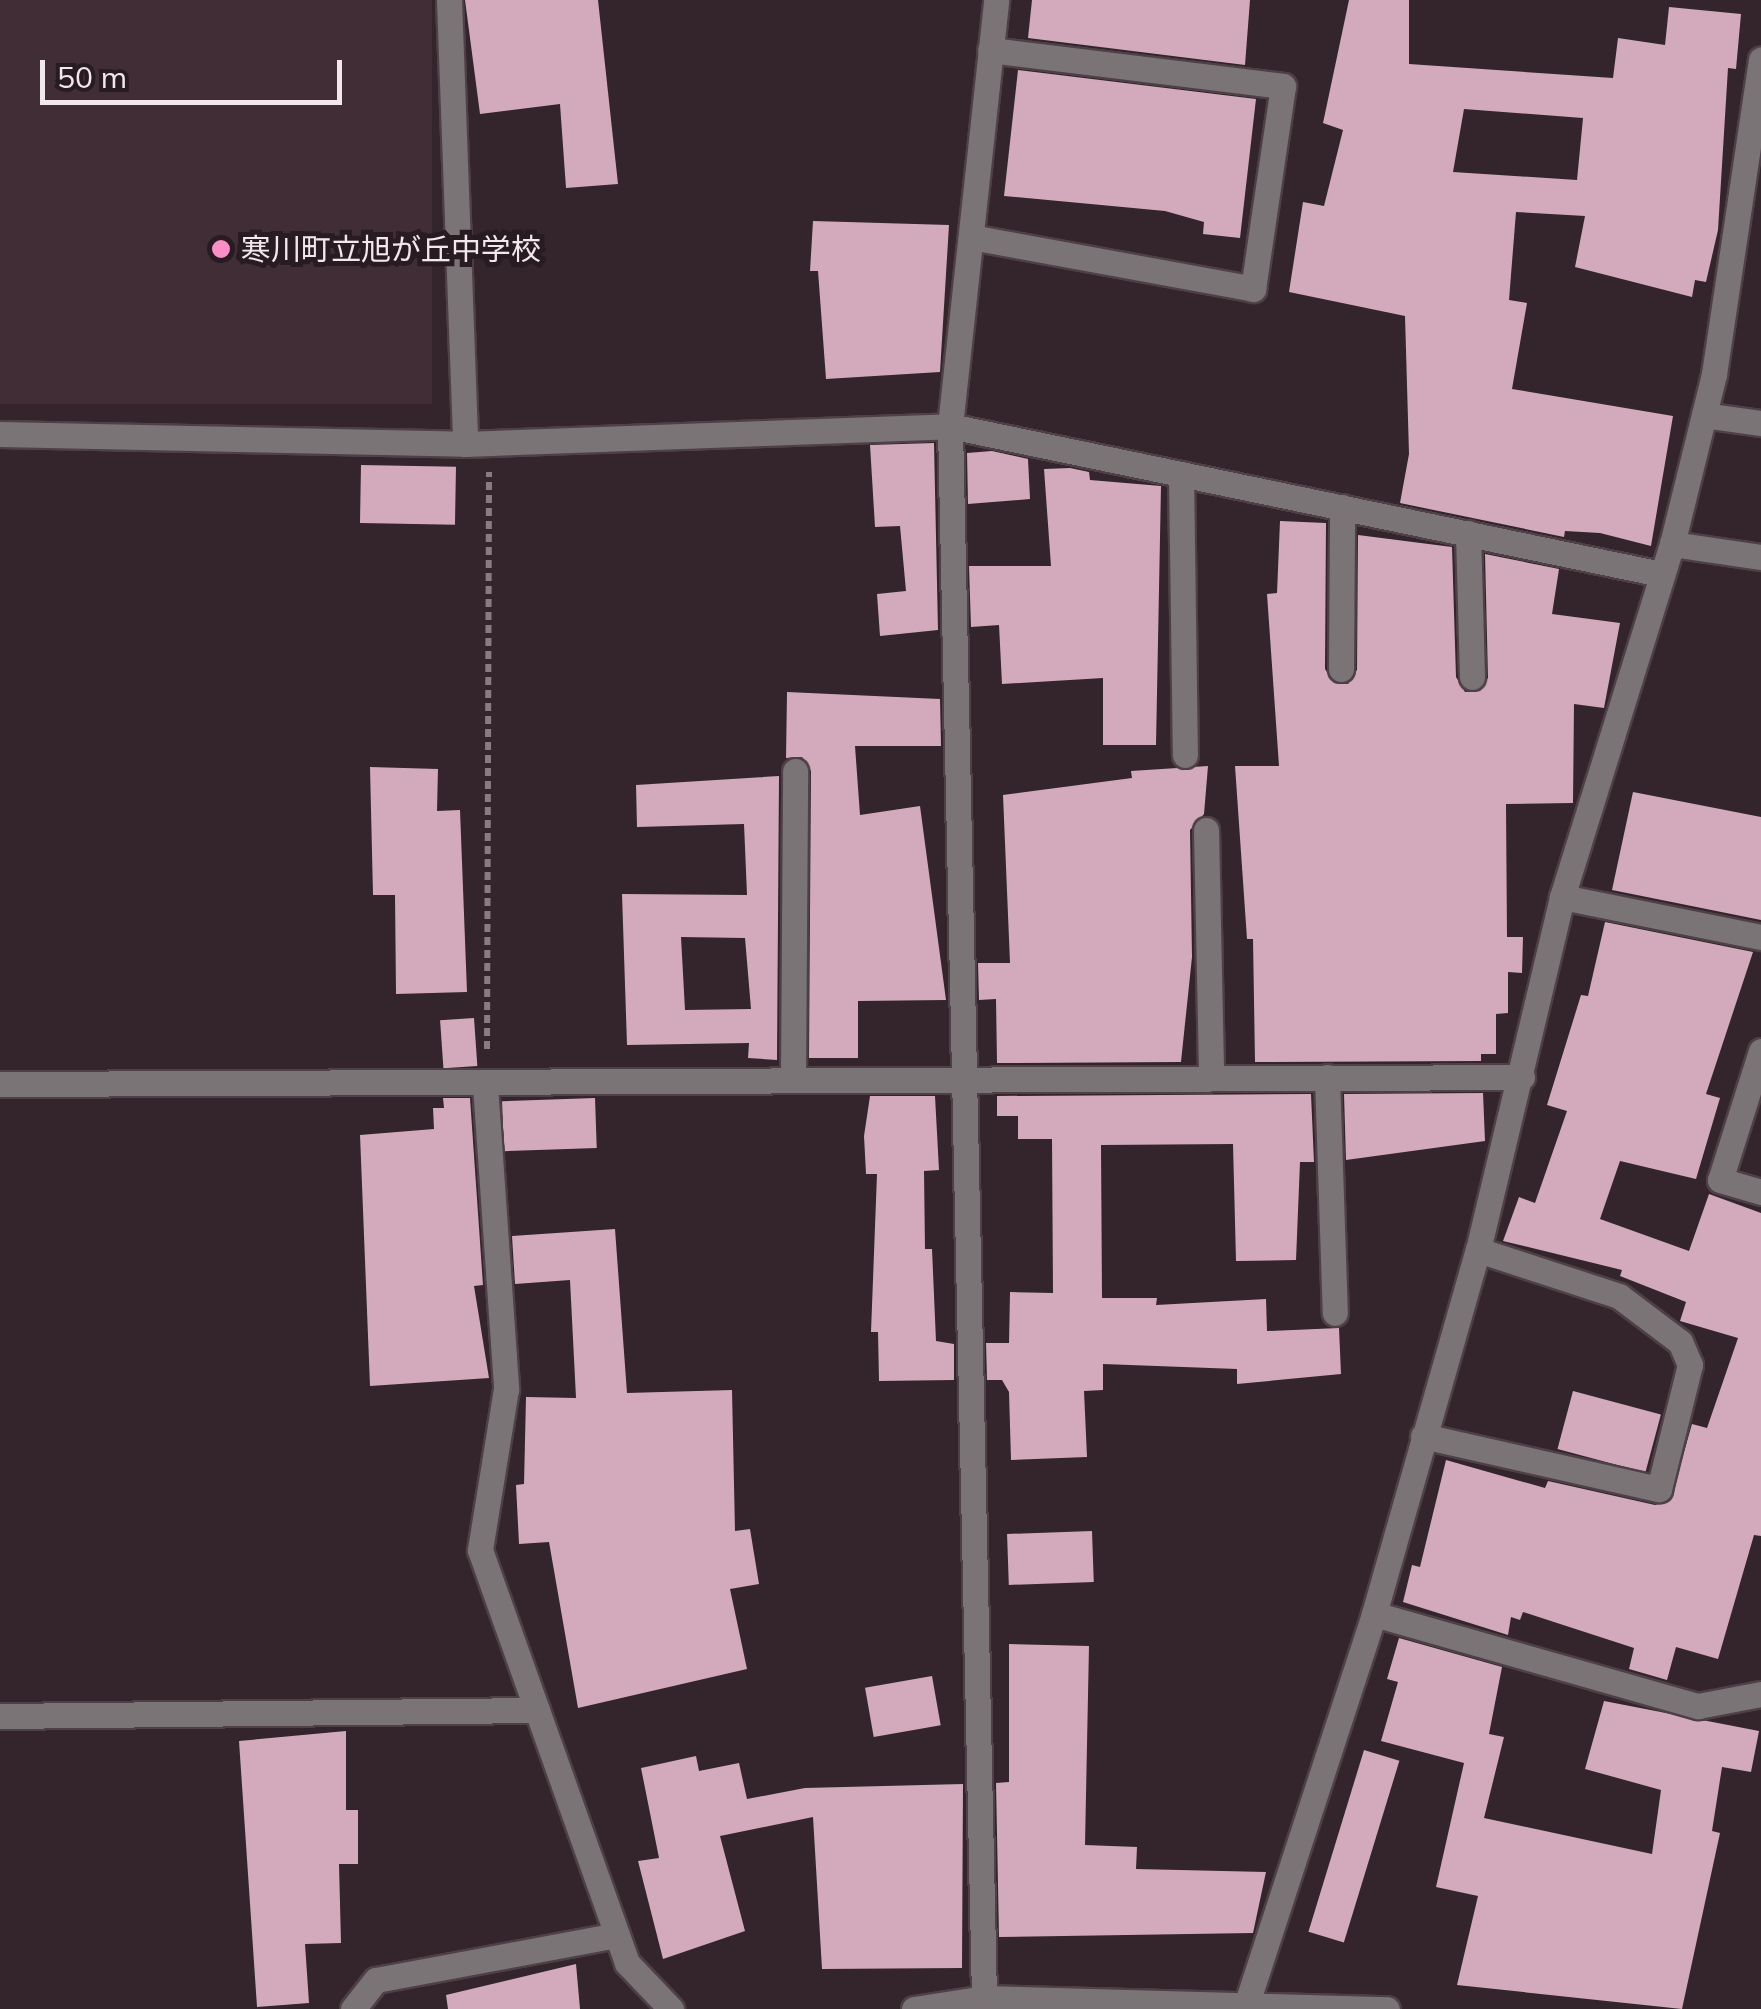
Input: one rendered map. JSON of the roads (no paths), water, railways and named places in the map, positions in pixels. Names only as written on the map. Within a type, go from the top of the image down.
[{"type":"street","points":[[450,0],[477,444]]},
{"type":"street","points":[[984,1998],[969,1078],[950,426],[996,0]]},
{"type":"street","points":[[970,237],[1253,290],[1283,86],[990,50]]},
{"type":"street","points":[[1246,2004],[1374,1614],[1478,1250],[1562,896],[1672,544],[1704,416],[1761,60]]},
{"type":"street","points":[[1704,416],[1761,423]]},
{"type":"street","points":[[0,434],[477,444],[950,426],[1661,574]]},
{"type":"street","points":[[1181,474],[1185,755]]},
{"type":"street","points":[[1341,670],[1342,508]]},
{"type":"street","points":[[1468,534],[1472,677]]},
{"type":"street","points":[[1672,544],[1761,557]]},
{"type":"street","points":[[792,1080],[794,771]]},
{"type":"street","points":[[1206,830],[1211,1077]]},
{"type":"street","points":[[1562,896],[1761,937]]},
{"type":"street","points":[[1761,1051],[1720,1180],[1761,1192]]},
{"type":"street","points":[[1327,1077],[1335,1314]]},
{"type":"street","points":[[0,1084],[485,1085],[969,1078],[1522,1077]]},
{"type":"street","points":[[485,1085],[506,1355],[492,1507],[480,1550],[627,1963],[672,2009]]},
{"type":"street","points":[[1423,1436],[1658,1489],[1690,1365],[1680,1342],[1619,1296],[1478,1250]]},
{"type":"street","points":[[1374,1614],[1698,1706],[1761,1694]]},
{"type":"street","points":[[0,1716],[537,1710]]},
{"type":"street","points":[[353,2009],[376,1980],[617,1935]]},
{"type":"street","points":[[914,2009],[984,1998],[1386,2009]]},
{"type":"place","name":"寒川町立旭が丘中学校","points":[[221,249]]}]
